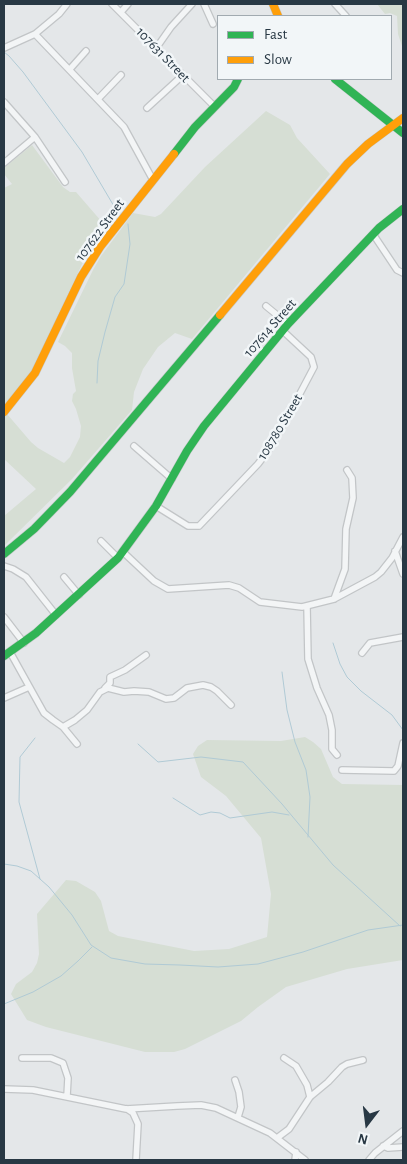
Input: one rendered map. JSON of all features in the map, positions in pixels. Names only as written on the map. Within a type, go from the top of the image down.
[{"type":"street","points":[[4,48],[35,34],[67,4]]},
{"type":"street","name":"107631 Street","points":[[112,4],[214,106]]},
{"type":"street","points":[[121,12],[128,4]]},
{"type":"street","points":[[157,47],[171,27],[192,4]]},
{"type":"street","points":[[204,4],[213,24]]},
{"type":"street","points":[[335,4],[345,15]]},
{"type":"street","points":[[35,34],[124,127],[153,180]]},
{"type":"street","points":[[70,69],[86,51]]},
{"type":"street","points":[[98,99],[121,76]]},
{"type":"street","points":[[147,108],[183,76]]},
{"type":"street","name":"107622 Street","points":[[4,412],[36,374],[81,277],[100,247],[195,127],[234,87],[238,80]]},
{"type":"street","points":[[336,80],[403,133]]},
{"type":"street","points":[[4,102],[35,137],[65,182]]},
{"type":"street","points":[[4,554],[34,529],[70,492],[347,164],[368,144],[403,118]]},
{"type":"street","points":[[4,163],[35,137]]},
{"type":"street","name":"107614 Street","points":[[7,654],[24,643],[79,595],[120,555],[156,506],[204,426],[285,327],[373,234],[403,209]]},
{"type":"street","points":[[373,234],[396,270],[403,273]]},
{"type":"street","name":"108780 Street","points":[[156,506],[188,526],[199,526],[258,464],[288,418],[314,367],[311,357],[266,306]]},
{"type":"street","points":[[134,446],[172,479]]},
{"type":"street","points":[[334,598],[345,569],[346,529],[353,498],[352,478],[346,470]]},
{"type":"street","points":[[101,541],[168,589],[229,585],[239,588],[257,601],[265,604],[298,607],[334,598],[376,577],[403,537]]},
{"type":"street","points":[[395,551],[403,574]]},
{"type":"street","points":[[4,566],[22,573],[56,615]]},
{"type":"street","points":[[64,577],[79,595]]},
{"type":"street","points":[[307,606],[308,659],[317,688],[329,715],[332,730],[332,749],[337,754]]},
{"type":"street","points":[[4,617],[24,643]]},
{"type":"street","points":[[362,653],[370,643],[403,637]]},
{"type":"street","points":[[7,654],[44,712],[63,727],[77,744]]},
{"type":"street","points":[[63,727],[76,720],[87,710],[110,683],[110,677],[125,670],[146,655]]},
{"type":"street","points":[[103,690],[110,688],[124,692],[149,692],[166,699],[174,698],[187,688],[204,685],[217,690],[231,705]]},
{"type":"street","points":[[4,698],[29,687]]},
{"type":"street","points":[[342,770],[394,771],[398,766],[403,743]]},
{"type":"street","points":[[22,1058],[51,1058],[63,1063],[68,1078],[67,1096]]},
{"type":"street","points":[[284,1058],[296,1066],[307,1085],[310,1098]]},
{"type":"street","points":[[277,1138],[288,1129],[310,1098],[344,1066],[364,1060]]},
{"type":"street","points":[[235,1080],[239,1092],[240,1107],[238,1117]]},
{"type":"street","points":[[4,1089],[33,1090],[126,1109],[201,1105],[216,1108],[238,1117],[277,1138],[305,1160]]},
{"type":"street","points":[[126,1109],[133,1113],[138,1124],[136,1160]]},
{"type":"street","points":[[369,1160],[374,1153],[403,1131]]},
{"type":"street","points":[[383,1146],[388,1148],[403,1147]]},
{"type":"street","points":[[295,1160],[296,1152]]},
{"type":"shaded area","points":[[377,4],[403,4],[403,49],[398,34],[397,16],[390,13],[385,14]]},
{"type":"shaded area","points":[[266,111],[290,125],[297,138],[330,174],[192,339],[175,333],[158,347],[143,369],[134,392],[132,410],[72,479],[4,546],[4,516],[36,489],[4,459],[4,417],[7,414],[38,448],[64,463],[70,457],[80,437],[81,426],[72,401],[73,394],[76,391],[72,368],[72,353],[58,342],[93,270],[133,213],[155,217],[161,214],[205,167]]},
{"type":"shaded area","points":[[32,145],[63,187],[70,192],[76,192],[102,222],[31,372],[4,406],[4,188],[12,184],[4,174],[4,168]]},
{"type":"shaded area","points":[[305,737],[321,749],[333,777],[342,784],[403,785],[403,960],[347,969],[286,987],[241,1021],[185,1049],[174,1052],[145,1052],[46,1027],[27,1020],[11,994],[16,984],[32,972],[37,963],[39,954],[37,914],[66,880],[76,881],[95,892],[101,901],[109,931],[118,936],[194,951],[229,949],[267,937],[271,894],[261,838],[226,796],[201,777],[193,754],[198,746],[207,740],[281,741]]},
{"type":"waterway","points":[[4,52],[23,72],[82,152],[118,213]]},
{"type":"waterway","points":[[97,383],[98,361],[105,332],[115,297],[124,284],[130,244],[128,224]]},
{"type":"waterway","points":[[333,643],[340,664],[347,677],[361,691],[392,715],[403,730]]},
{"type":"waterway","points":[[282,672],[287,710],[295,742],[306,770],[310,797],[308,837]]},
{"type":"waterway","points":[[35,738],[20,757],[19,802],[40,879]]},
{"type":"waterway","points":[[138,744],[158,762],[201,757],[243,762],[282,804],[333,865],[400,926]]},
{"type":"waterway","points":[[173,798],[200,815],[211,812],[220,813],[230,818],[272,812],[289,815]]},
{"type":"waterway","points":[[4,864],[31,871],[49,887],[72,915],[91,945],[111,958],[145,964],[218,967],[258,964],[303,952],[368,930],[403,925]]},
{"type":"waterway","points":[[4,1004],[33,992],[61,976],[92,947]]},
{"type":"traffic: fast","points":[[174,154],[195,127],[234,87],[238,80]]},
{"type":"traffic: fast","points":[[336,80],[403,133]]},
{"type":"traffic: fast","points":[[4,656],[36,633],[118,558],[156,506],[187,451],[204,426],[288,324],[379,228],[403,209]]},
{"type":"traffic: fast","points":[[4,554],[34,529],[70,492],[220,315]]},
{"type":"traffic: slow","points":[[273,4],[278,15]]},
{"type":"traffic: slow","points":[[220,315],[347,164],[368,144],[403,118]]},
{"type":"traffic: slow","points":[[4,412],[35,373],[81,277],[100,247],[174,154]]}]
